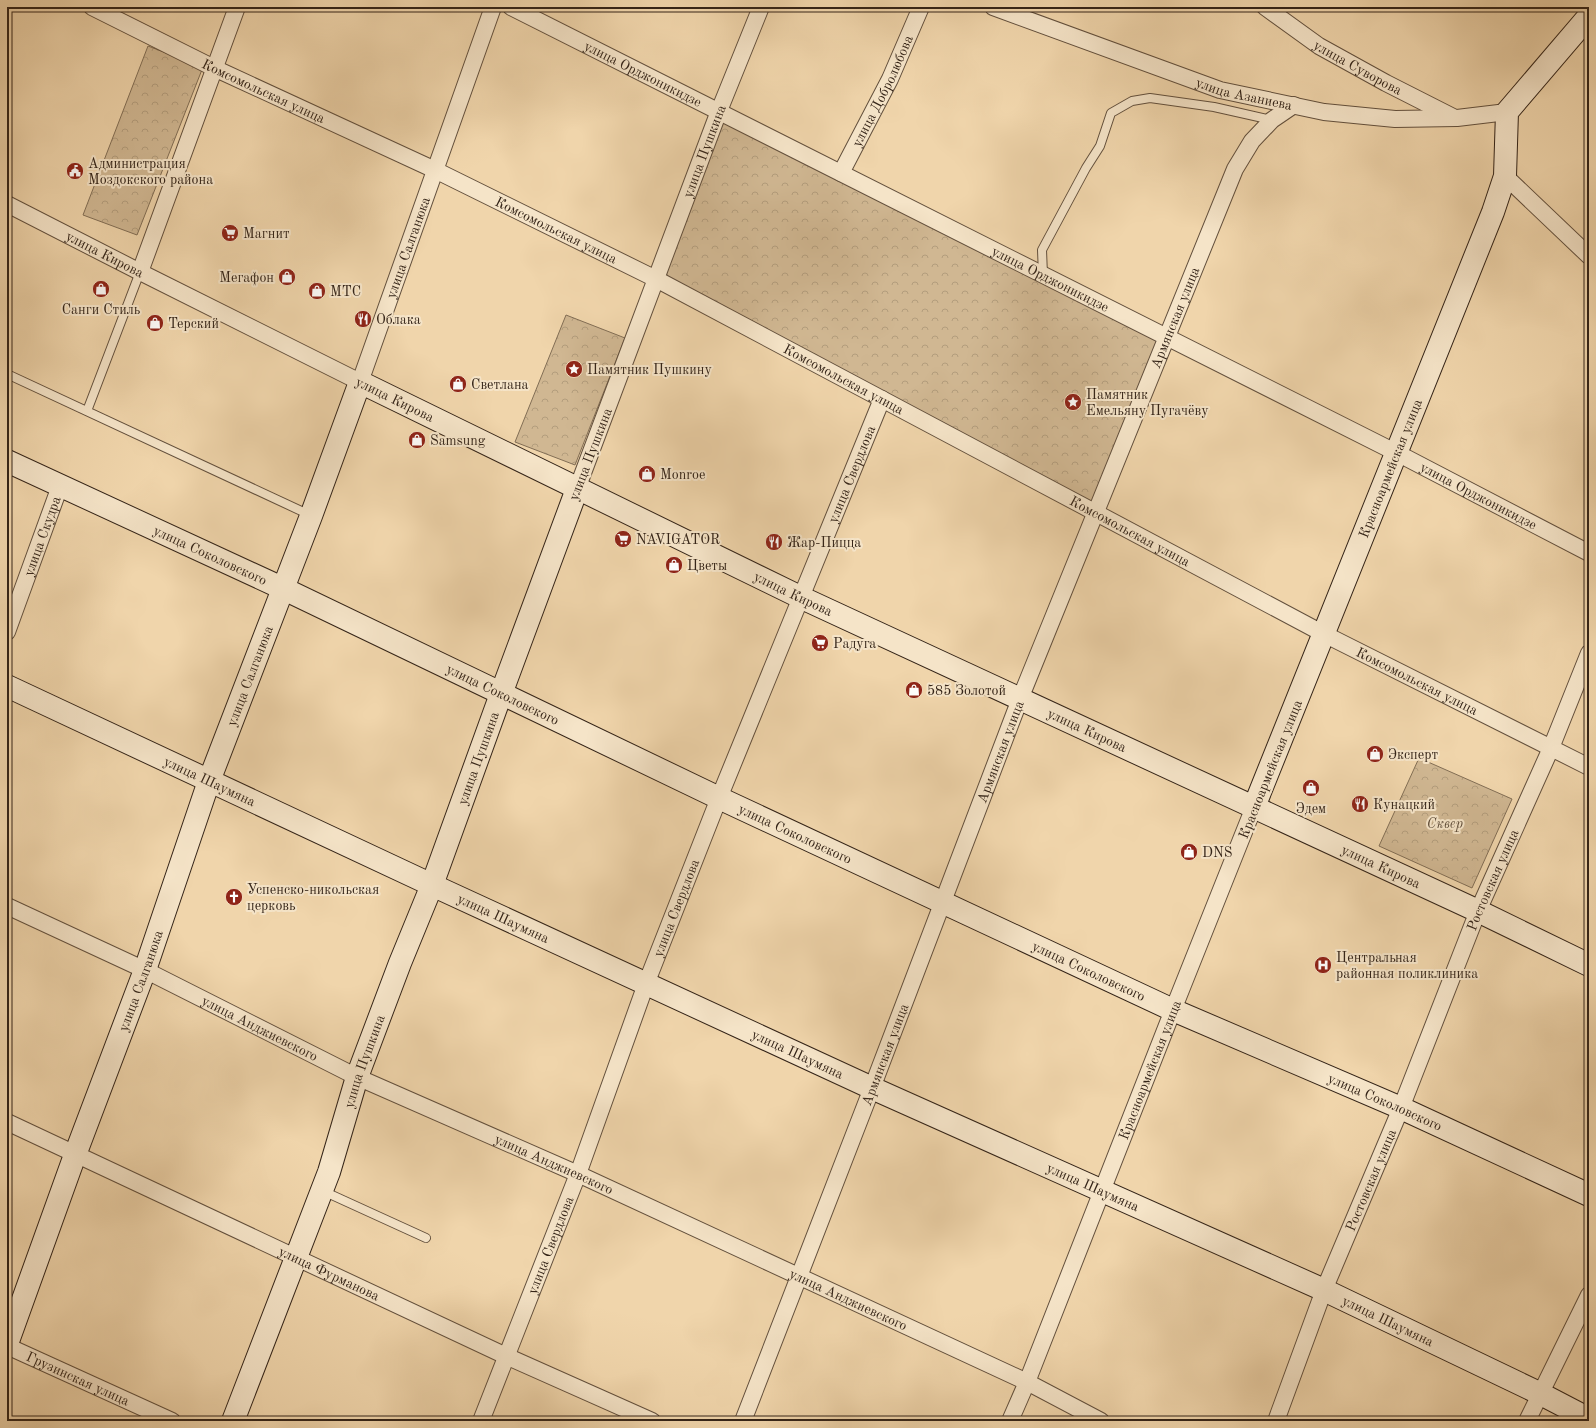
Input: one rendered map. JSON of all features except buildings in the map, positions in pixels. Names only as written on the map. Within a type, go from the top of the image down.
[{"type":"street","name":"Комсомольская улица","points":[[92,7],[214,68],[435,170],[656,279],[1324,634],[1589,767]]},
{"type":"street","points":[[140,272],[237,7]]},
{"type":"street","name":"улица Салганюка","points":[[7,1345],[75,1155],[145,970],[209,781],[282,588],[311,516],[360,382],[493,7]]},
{"type":"street","name":"улица Орджоникидзе","points":[[511,7],[1167,337],[1589,553]]},
{"type":"street","name":"улица Пушкина","points":[[233,1421],[323,1190],[357,1077],[400,963],[432,885],[577,489],[719,111],[761,7]]},
{"type":"street","name":"улица Добролюбова","points":[[841,173],[890,79],[921,7]]},
{"type":"street","name":"улица Азаниева","points":[[993,7],[1220,90],[1324,112],[1395,119],[1457,118],[1507,112]]},
{"type":"street","name":"улица Суворова","points":[[1264,7],[1319,46],[1386,83],[1457,118]]},
{"type":"street","points":[[1507,112],[1589,16]]},
{"type":"street","name":"Армянская улица","points":[[743,1421],[800,1277],[1020,699],[1235,169],[1252,141],[1272,120],[1294,105]]},
{"type":"street","name":"Красноармейская улица","points":[[1010,1421],[1027,1382],[1173,1010],[1493,212],[1505,176],[1507,112]]},
{"type":"street","points":[[1505,176],[1589,256]]},
{"type":"street","name":"улица Кирова","points":[[7,204],[360,382],[800,598],[1478,911],[1589,965]]},
{"type":"street","name":"улица Свердлова","points":[[481,1421],[578,1174],[646,984],[719,798],[882,399]]},
{"type":"street","name":"улица Соколовского","points":[[7,461],[282,588],[719,798],[1173,1010],[1400,1108],[1589,1195]]},
{"type":"street","name":"улица Скудра","points":[[7,632],[60,486]]},
{"type":"street","name":"Ростовская улица","points":[[1276,1421],[1324,1290],[1400,1108],[1478,911],[1551,748],[1589,653]]},
{"type":"street","name":"улица Шаумяна","points":[[7,686],[432,885],[872,1088],[1324,1290],[1541,1394],[1589,1419]]},
{"type":"street","name":"улица Анджиевского","points":[[7,906],[145,970],[357,1077],[578,1174],[1027,1382],[1101,1421]]},
{"type":"street","name":"улица Фурманова","points":[[7,1122],[506,1356],[652,1421]]},
{"type":"street","points":[[1528,1421],[1589,1295]]},
{"type":"street","name":"Грузинская улица","points":[[7,1345],[172,1421]]},
{"type":"lane","points":[[1043,275],[1042,250],[1086,168],[1100,146],[1111,113],[1132,101],[1150,98],[1214,107],[1272,120]]},
{"type":"lane","points":[[87,411],[140,272]]},
{"type":"lane","points":[[7,374],[311,516]]},
{"type":"lane","points":[[323,1190],[426,1238]]},
{"type":"green space","points":[[148,46],[203,67],[137,235],[83,215]]},
{"type":"green space","points":[[719,111],[1167,337],[1096,513],[656,279]]},
{"type":"green space","points":[[566,315],[625,338],[575,465],[515,442]]},
{"type":"green space","name":"Сквер","points":[[1419,758],[1512,799],[1472,888],[1379,846]]},
{"type":"place","name":"Администрация Моздокского района","points":[[75,171]]},
{"type":"place","name":"Магнит","points":[[230,233]]},
{"type":"place","name":"Мегафон","points":[[287,277]]},
{"type":"place","name":"Санги Стиль","points":[[101,289]]},
{"type":"place","name":"МТС","points":[[317,291]]},
{"type":"place","name":"Облака","points":[[363,319]]},
{"type":"place","name":"Терский","points":[[155,323]]},
{"type":"place","name":"Памятник Пушкину","points":[[574,369]]},
{"type":"place","name":"Светлана","points":[[458,384]]},
{"type":"place","name":"Памятник Емельяну Пугачёву","points":[[1073,402]]},
{"type":"place","name":"Samsung","points":[[417,440]]},
{"type":"place","name":"Monroe","points":[[647,474]]},
{"type":"place","name":"NAVIGATOR","points":[[623,539]]},
{"type":"place","name":"Жар-Пицца","points":[[774,542]]},
{"type":"place","name":"Цветы","points":[[674,565]]},
{"type":"place","name":"Радуга","points":[[820,643]]},
{"type":"place","name":"585 Золотой","points":[[914,690]]},
{"type":"place","name":"Эксперт","points":[[1375,754]]},
{"type":"place","name":"Эдем","points":[[1311,788]]},
{"type":"place","name":"Кунацкий","points":[[1360,804]]},
{"type":"place","name":"DNS","points":[[1189,852]]},
{"type":"place","name":"Успенско-никольская церковь","points":[[234,897]]},
{"type":"place","name":"Центральная районная поликлиника","points":[[1323,965]]}]
